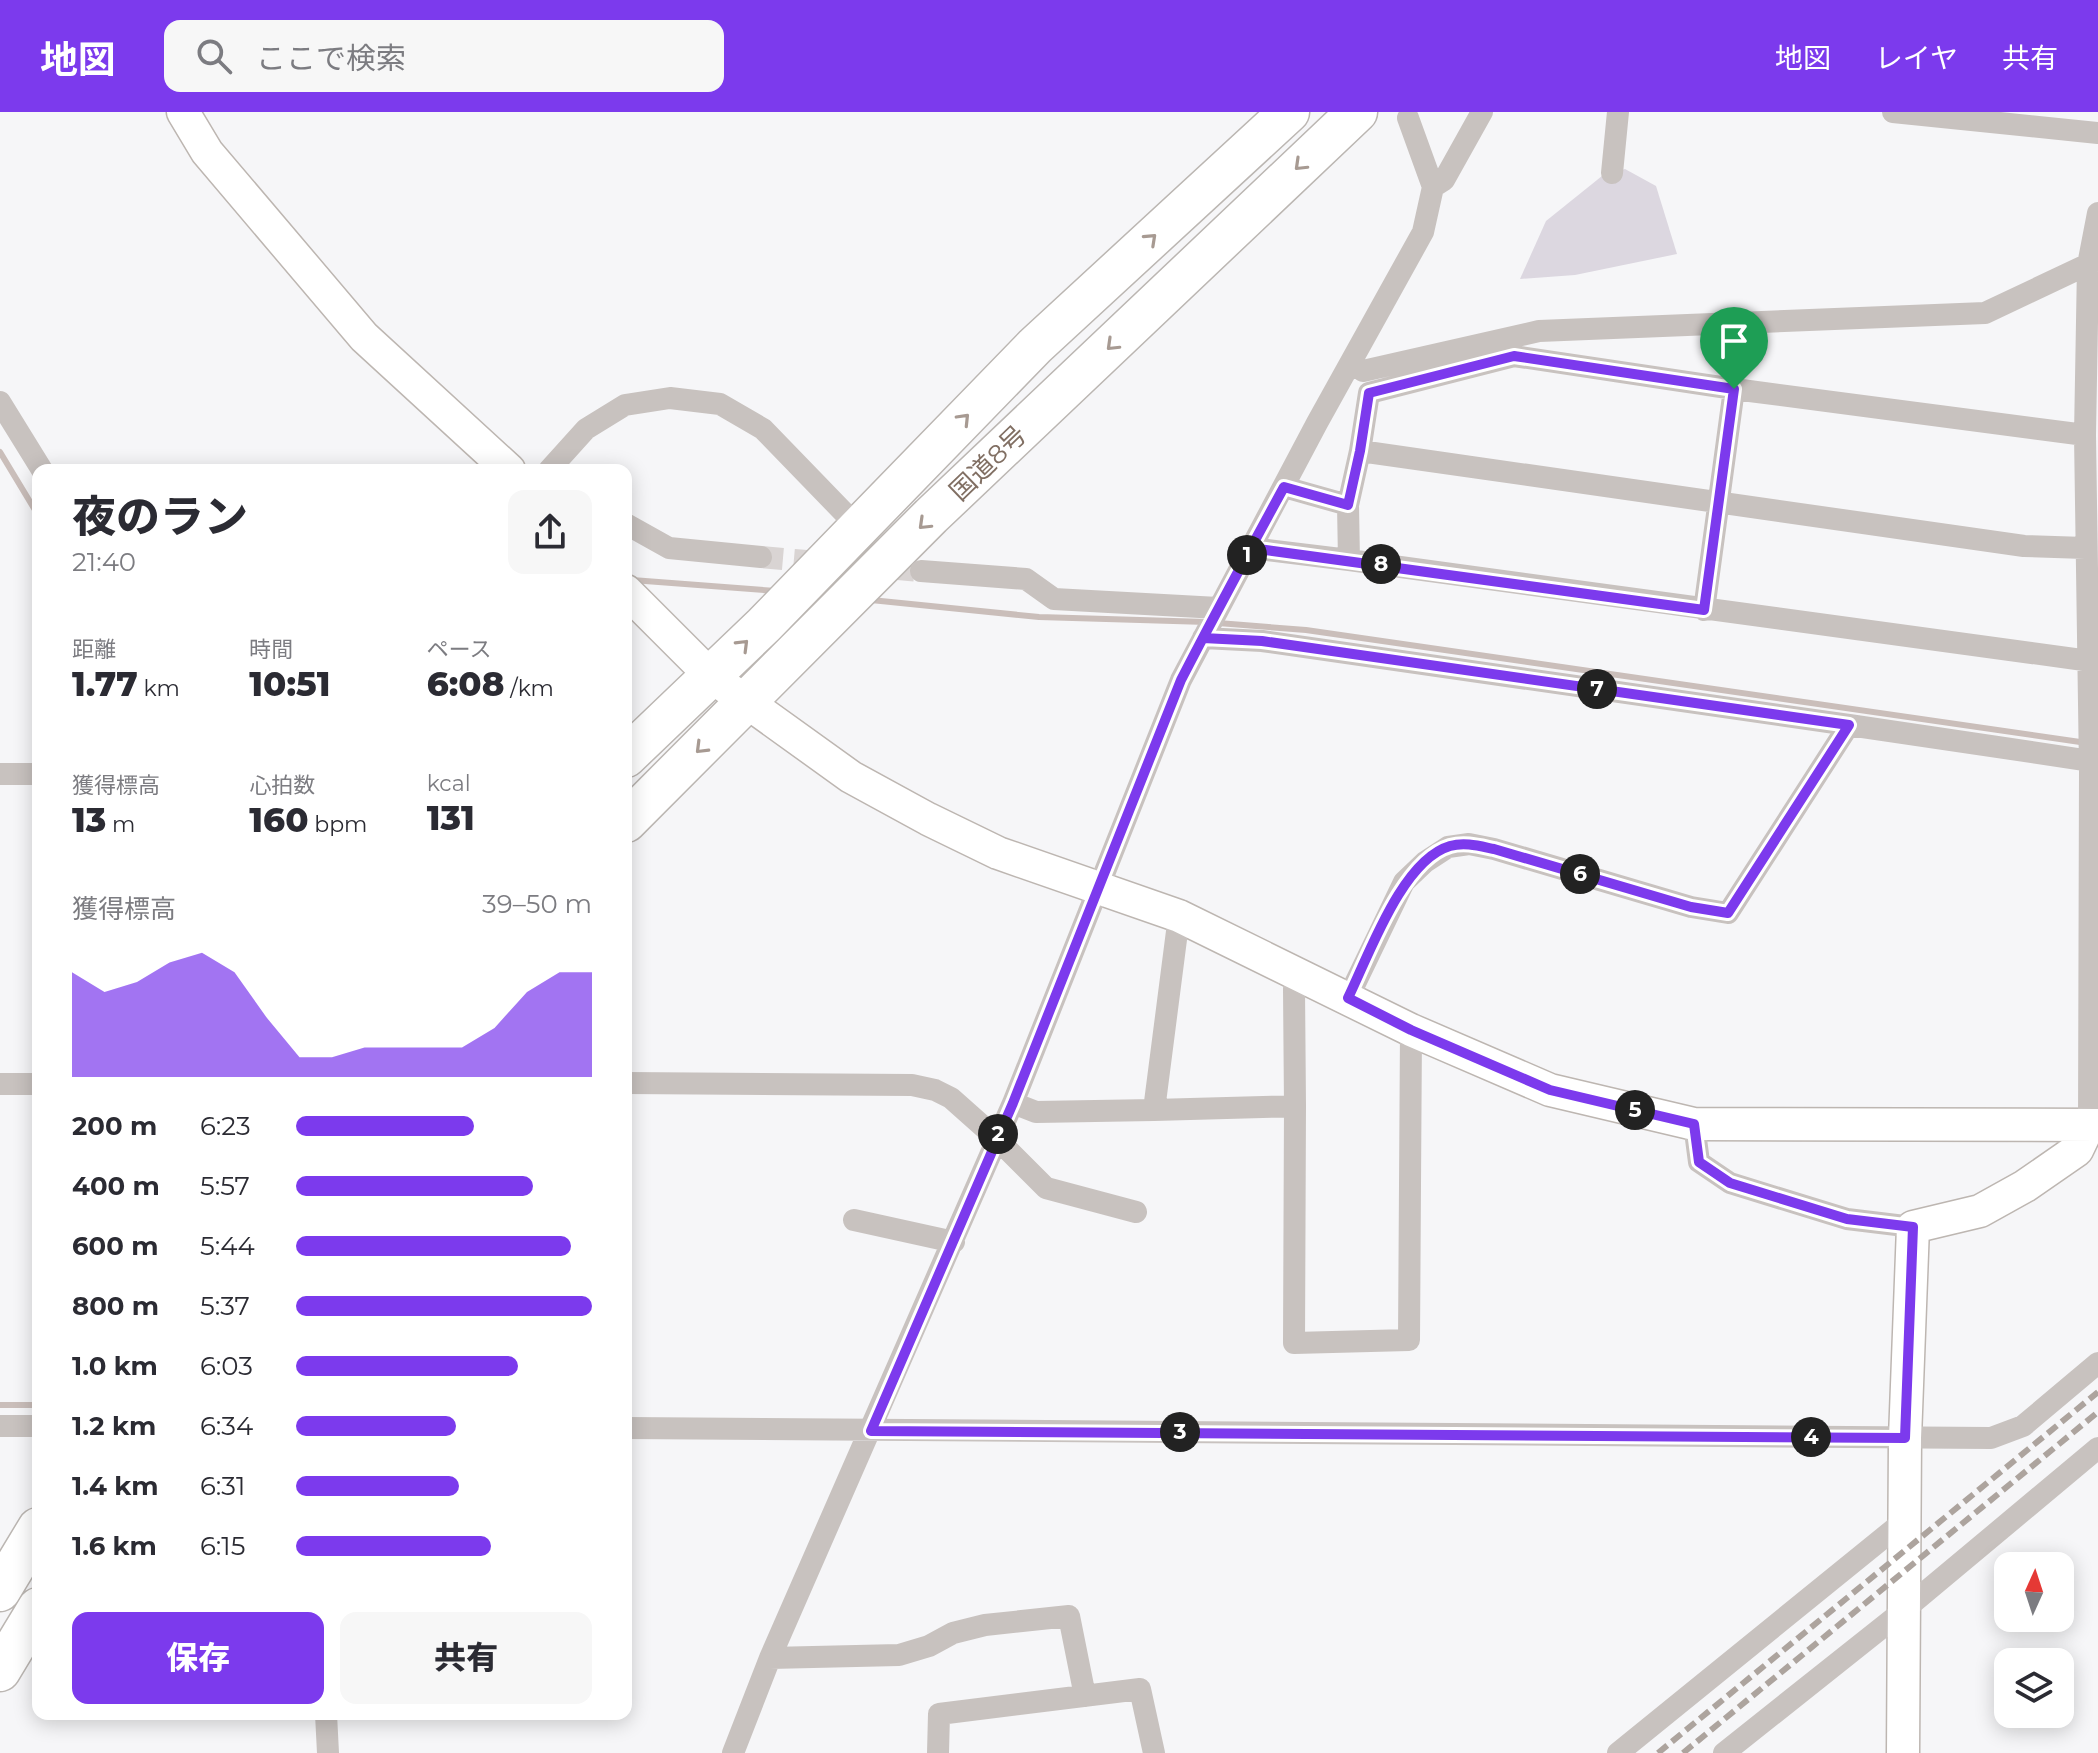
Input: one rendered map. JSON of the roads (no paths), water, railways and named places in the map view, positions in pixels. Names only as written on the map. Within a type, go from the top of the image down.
[{"type":"highway","name":"国道8号","points":[[632,751],[712,677],[1035,346],[1289,112]]},
{"type":"highway","name":"国道8号","points":[[632,816],[931,516],[1357,112]]},
{"type":"highway","points":[[0,1591],[32,1538]]},
{"type":"highway","points":[[0,1671],[32,1618]]},
{"type":"street","points":[[183,112],[207,152],[364,337],[502,464]]},
{"type":"street","points":[[1433,187],[1444,180],[1482,112]]},
{"type":"street","points":[[1612,173],[1618,112]]},
{"type":"street","points":[[1893,112],[2098,133]]},
{"type":"street","points":[[733,1753],[770,1658],[1013,1103],[1181,680],[1423,232],[1433,187],[1408,118]]},
{"type":"street","points":[[1694,1124],[1699,1162],[1730,1183],[1847,1219],[1913,1227],[1980,1211],[2014,1192],[2077,1150],[2094,1125],[2094,761],[2085,548],[2092,470],[2085,435],[2092,398],[2093,262],[2098,213]]},
{"type":"street","points":[[1363,371],[1539,331],[1985,313],[2093,262]]},
{"type":"street","points":[[1349,560],[1348,505],[1369,393],[1514,356],[1734,389],[2085,435]]},
{"type":"street","points":[[1704,610],[1734,389]]},
{"type":"street","points":[[554,464],[586,429],[625,405],[670,398],[720,404],[763,429],[858,527]]},
{"type":"street","points":[[4,418],[38,464]]},
{"type":"street","points":[[1360,451],[2024,546],[2085,548]]},
{"type":"street","points":[[1284,487],[1348,505]]},
{"type":"street","points":[[632,527],[669,548],[761,557]]},
{"type":"street","points":[[1251,548],[2092,661]]},
{"type":"street","points":[[921,571],[1026,579],[1054,599],[1218,608]]},
{"type":"street","points":[[632,597],[712,677],[851,777],[928,819],[998,853],[1179,916],[1411,1030],[1550,1090],[1694,1124],[2094,1125]]},
{"type":"street","points":[[1203,638],[1262,641],[2094,761]]},
{"type":"street","points":[[1348,998],[1404,882],[1425,862],[1448,847],[1469,844],[1494,849],[1691,907],[1728,913],[1849,725]]},
{"type":"street","points":[[0,774],[32,774]]},
{"type":"street","points":[[1154,1110],[1179,916]]},
{"type":"street","points":[[1299,973],[1294,989],[1294,1343],[1409,1340],[1411,1030]]},
{"type":"street","points":[[632,1083],[912,1085],[935,1090],[951,1098],[1046,1188],[1136,1212]]},
{"type":"street","points":[[0,1084],[32,1084]]},
{"type":"street","points":[[1013,1103],[1036,1112],[1295,1106]]},
{"type":"street","points":[[854,1220],[954,1242]]},
{"type":"street","points":[[1903,1753],[1905,1438],[1913,1227]]},
{"type":"street","points":[[632,1428],[1991,1438],[2023,1426],[2098,1363]]},
{"type":"street","points":[[0,1426],[32,1426]]},
{"type":"street","points":[[1724,1753],[1904,1610],[2098,1448]]},
{"type":"street","points":[[1618,1753],[1904,1521]]},
{"type":"street","points":[[770,1658],[899,1655],[929,1646],[953,1633],[985,1625],[1069,1616],[1085,1696]]},
{"type":"street","points":[[938,1753],[939,1714],[1140,1689],[1154,1753]]},
{"type":"street","points":[[326,1720],[328,1753]]},
{"type":"waterway","points":[[0,452],[32,505]]},
{"type":"waterway","points":[[632,580],[776,591]]},
{"type":"waterway","points":[[871,600],[1039,617],[1207,622]]},
{"type":"waterway","points":[[1218,623],[1306,630],[2087,743]]},
{"type":"waterway","points":[[0,1405],[32,1405]]},
{"type":"tunnel","points":[[761,557],[921,571]]},
{"type":"railway","points":[[1658,1753],[2098,1392]]},
{"type":"railway","points":[[1683,1753],[2098,1412]]}]
